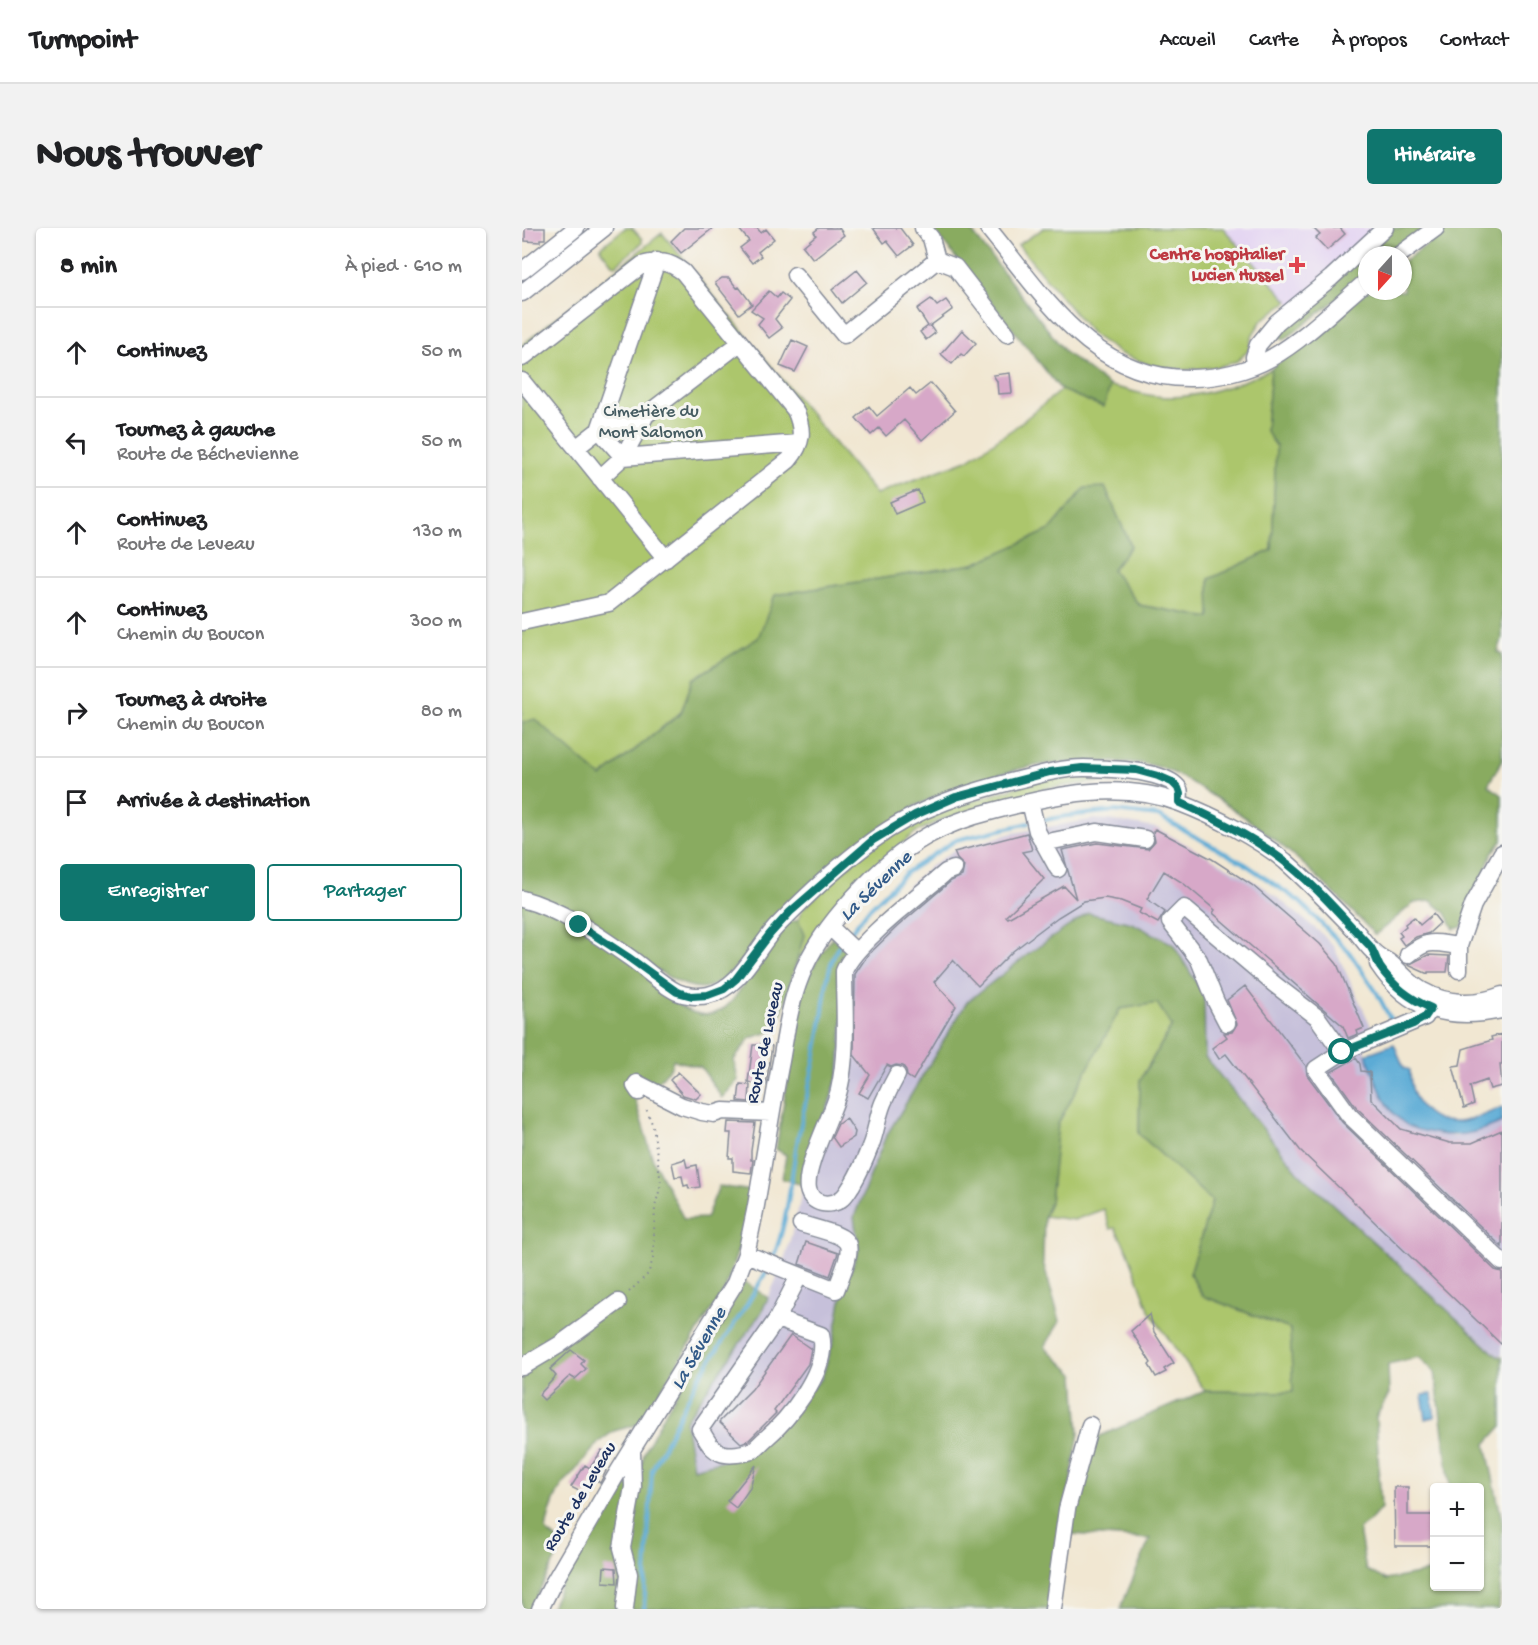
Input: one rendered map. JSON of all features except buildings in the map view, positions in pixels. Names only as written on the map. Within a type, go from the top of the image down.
[{"type":"street","points":[[522,271],[576,228]]},
{"type":"street","points":[[522,293],[604,228]]},
{"type":"street","points":[[923,228],[931,238],[937,260]]},
{"type":"street","points":[[988,228],[1072,329],[1097,350],[1118,363],[1150,374],[1184,378],[1221,375],[1269,360],[1290,346],[1358,289]]},
{"type":"street","points":[[1255,365],[1254,357],[1258,345],[1270,329],[1331,278],[1385,228]]},
{"type":"street","points":[[1411,246],[1436,228]]},
{"type":"street","points":[[795,275],[844,335],[937,260]]},
{"type":"street","points":[[937,260],[955,267],[1007,334]]},
{"type":"street","points":[[599,430],[657,261]]},
{"type":"street","points":[[522,358],[642,265],[657,261],[673,264],[683,272],[795,410],[801,424],[799,443],[796,452],[789,460],[609,603],[522,622]]},
{"type":"street","points":[[576,448],[599,430],[646,415],[740,343]]},
{"type":"street","points":[[522,381],[666,559]]},
{"type":"street","points":[[600,478],[623,457],[646,415]]},
{"type":"street","points":[[599,430],[623,457]]},
{"type":"street","points":[[623,457],[799,443]]},
{"type":"street","points":[[522,900],[535,903],[579,925],[677,992],[692,996],[708,995],[724,989],[736,979],[790,912],[873,840],[915,815],[956,797],[1050,772],[1082,768],[1136,770],[1158,776],[1172,782],[1178,788],[1179,802]]},
{"type":"street","name":"Route de Leveau","points":[[540,1609],[632,1450],[735,1283],[746,1254],[755,1211],[786,1030],[797,987],[808,960],[866,886],[886,866],[924,837],[961,819],[1036,823],[1100,791],[1133,792],[1179,802],[1248,837],[1282,859],[1316,889],[1373,950],[1379,965],[1397,987],[1410,998],[1434,1002]]},
{"type":"street","points":[[1036,823],[1145,839]]},
{"type":"street","points":[[1036,823],[1058,869]]},
{"type":"street","points":[[1459,970],[1459,946],[1473,905],[1502,853]]},
{"type":"street","points":[[897,1075],[883,1104],[870,1148],[847,1193],[841,1200],[831,1203],[823,1204],[816,1200],[807,1188],[814,1158],[833,1111],[839,1089],[844,1056],[844,971],[853,948],[937,880],[954,869]]},
{"type":"street","points":[[1227,1023],[1199,960],[1170,922],[1184,908],[1317,1017],[1342,1052]]},
{"type":"street","points":[[833,929],[853,948]]},
{"type":"street","points":[[1408,955],[1421,944],[1430,942],[1459,946]]},
{"type":"street","points":[[1434,1002],[1473,1002],[1489,1000],[1502,995]]},
{"type":"street","points":[[1434,1002],[1455,1015],[1474,1015],[1502,1010]]},
{"type":"street","points":[[1434,1002],[1425,1017],[1413,1024],[1342,1052],[1316,1069],[1349,1115],[1502,1262]]},
{"type":"street","points":[[639,1092],[635,1086],[637,1083],[682,1106],[714,1114],[723,1111],[771,1113]]},
{"type":"street","points":[[746,1254],[836,1290],[850,1250],[848,1243],[841,1236],[801,1224]]},
{"type":"street","points":[[777,1319],[821,1335],[822,1357],[814,1378],[800,1400],[774,1432],[753,1450],[722,1454],[711,1447],[700,1429],[777,1319],[799,1276]]},
{"type":"street","points":[[522,1367],[559,1345],[618,1302]]},
{"type":"street","points":[[1053,1609],[1066,1509],[1090,1425]]},
{"type":"street","points":[[625,1608],[629,1574],[622,1548],[633,1487],[632,1450]]},
{"type":"path","points":[[618,1302],[648,1274],[654,1252],[655,1207],[662,1184],[653,1126],[639,1092]]},
{"type":"shaded area","name":"Centre hospitalier Lucien Hussel","points":[[1223,228],[1377,228],[1293,307]]},
{"type":"shaded area","points":[[1095,819],[1157,828],[1264,887],[1321,933],[1334,947],[1371,1026],[1363,1038],[1366,1054],[1418,1129],[1455,1137],[1502,1122],[1502,1355],[1498,1356],[1299,1173],[1205,1057],[1204,995],[1088,913],[1031,952],[967,1002],[854,1217],[859,1250],[843,1290],[834,1339],[822,1378],[752,1453],[693,1469],[685,1421],[761,1313],[784,1262],[798,1210],[854,940],[928,868],[954,850],[1012,833]]},
{"type":"green space","points":[[625,228],[632,228],[642,239],[642,243],[616,265],[612,264],[601,247]]},
{"type":"green space","points":[[932,228],[969,228],[1066,353],[1110,386],[1104,407],[1061,390]]},
{"type":"green space","points":[[1044,228],[1223,228],[1288,301],[1262,320],[1253,334],[1248,351],[1237,361],[1218,367],[1186,370],[1153,366],[1121,354],[1093,335],[1018,245]]},
{"type":"green space","points":[[1392,228],[1430,228],[1407,246],[1372,246]]},
{"type":"green space","points":[[1450,228],[1502,228],[1502,639],[1498,652],[1502,654],[1502,760],[1488,785],[1502,795],[1502,841],[1492,854],[1462,927],[1454,929],[1446,913],[1431,901],[1414,903],[1375,935],[1316,876],[1276,841],[1232,808],[1183,778],[1162,768],[1144,764],[1067,763],[1010,771],[961,787],[915,806],[715,984],[696,988],[672,979],[657,970],[643,972],[679,1006],[699,1014],[711,1014],[729,1004],[765,948],[785,925],[798,920],[804,935],[777,1030],[750,1038],[734,1060],[738,1080],[722,1098],[701,1067],[673,1060],[671,1067],[655,1086],[630,1083],[653,1160],[684,1219],[706,1218],[719,1186],[752,1191],[745,1229],[725,1289],[639,1424],[614,1431],[599,1442],[561,1487],[551,1509],[546,1531],[563,1545],[530,1609],[522,1609],[522,723],[535,719],[601,777],[681,713],[693,679],[758,638],[775,595],[974,564],[1050,530],[1085,488],[1105,487],[1131,546],[1112,570],[1139,605],[1210,618],[1209,579],[1272,550],[1276,446],[1266,431],[1271,369],[1358,298],[1412,300],[1412,255]]},
{"type":"green space","name":"Cimetière du Mont Salomon","points":[[662,233],[876,494],[967,460],[1013,429],[1061,390],[1103,407],[1110,386],[1155,396],[1185,396],[1215,391],[1271,369],[1266,430],[1276,446],[1272,550],[1209,579],[1210,618],[1139,605],[1112,570],[1131,546],[1105,488],[1085,488],[1050,530],[974,564],[775,595],[759,638],[693,679],[681,712],[601,777],[535,720],[522,723],[522,345]]},
{"type":"green space","points":[[1358,258],[1358,283],[1284,340],[1276,332]]},
{"type":"green space","points":[[1114,775],[1114,780],[1047,788],[944,819],[916,832],[860,878],[816,932],[796,965],[804,935],[798,920],[802,910],[866,850],[916,819],[1042,779]]},
{"type":"green space","points":[[1088,913],[1132,923],[1173,944],[1204,995],[1205,1057],[1299,1173],[1497,1356],[1502,1357],[1502,1426],[1486,1444],[1502,1521],[1499,1609],[1120,1609],[1150,1539],[1071,1534],[1073,1507],[1091,1444],[1095,1438],[1205,1391],[1293,1392],[1290,1329],[1203,1296],[1190,1274],[1212,1201],[1139,1134],[1140,1080],[1172,1026],[1157,1003],[1120,1009],[1058,1124],[1050,1202],[1044,1216],[1043,1262],[1060,1321],[1045,1347],[1075,1375],[1079,1433],[1049,1609],[550,1609],[566,1574],[620,1484],[638,1487],[644,1453],[667,1409],[745,1282],[768,1298],[761,1313],[685,1421],[693,1468],[752,1453],[822,1378],[834,1339],[843,1290],[859,1250],[854,1217],[885,1138],[967,1002],[1031,952]],"holes":[[[1419,1357],[1435,1372],[1449,1483],[1484,1483],[1484,1591],[1430,1591],[1430,1572],[1386,1580],[1366,1570],[1359,1529],[1370,1521],[1381,1508],[1376,1417],[1389,1394],[1388,1364]]]},
{"type":"green space","points":[[832,937],[847,950],[839,1072],[803,1185],[782,1179],[786,1155],[776,1149],[803,988]]},
{"type":"green space","points":[[1157,1003],[1172,1026],[1140,1080],[1139,1134],[1212,1201],[1190,1274],[1202,1296],[1290,1329],[1294,1392],[1205,1391],[1150,1312],[1128,1252],[1115,1228],[1110,1229],[1104,1209],[1074,1220],[1044,1216],[1050,1202],[1057,1124],[1120,1009]]},
{"type":"water","points":[[1394,1044],[1404,1068],[1410,1070],[1416,1099],[1428,1114],[1446,1121],[1457,1122],[1475,1118],[1502,1107],[1502,1122],[1482,1130],[1455,1135],[1419,1130],[1404,1123],[1390,1109],[1385,1100],[1366,1054]]},
{"type":"water","points":[[1432,1394],[1435,1417],[1426,1419],[1422,1395]]},
{"type":"waterway","name":"La Sévenne","points":[[1039,821],[1115,811],[1158,816],[1245,864],[1300,902],[1349,952],[1377,993],[1392,1026]]},
{"type":"waterway","name":"La Sévenne","points":[[846,938],[868,910],[907,872],[956,840],[1029,823]]},
{"type":"waterway","name":"La Sévenne","points":[[772,1260],[785,1217],[797,1143],[818,1045],[829,973],[841,943]]},
{"type":"waterway","name":"La Sévenne","points":[[644,1609],[652,1470],[696,1382],[769,1267]]},
{"type":"place","name":"Centre hospitalier Lucien Hussel","points":[[1297,265]]},
{"type":"route","points":[[579,925],[677,992],[692,996],[708,995],[724,989],[736,979],[770,934],[827,878],[873,840],[915,815],[956,797],[1050,772],[1082,768],[1136,770],[1172,782],[1178,788],[1179,802],[1248,837],[1282,859],[1316,889],[1370,946],[1376,954],[1379,965],[1397,987],[1410,998],[1431,1008],[1425,1017],[1413,1024],[1342,1052]]}]
